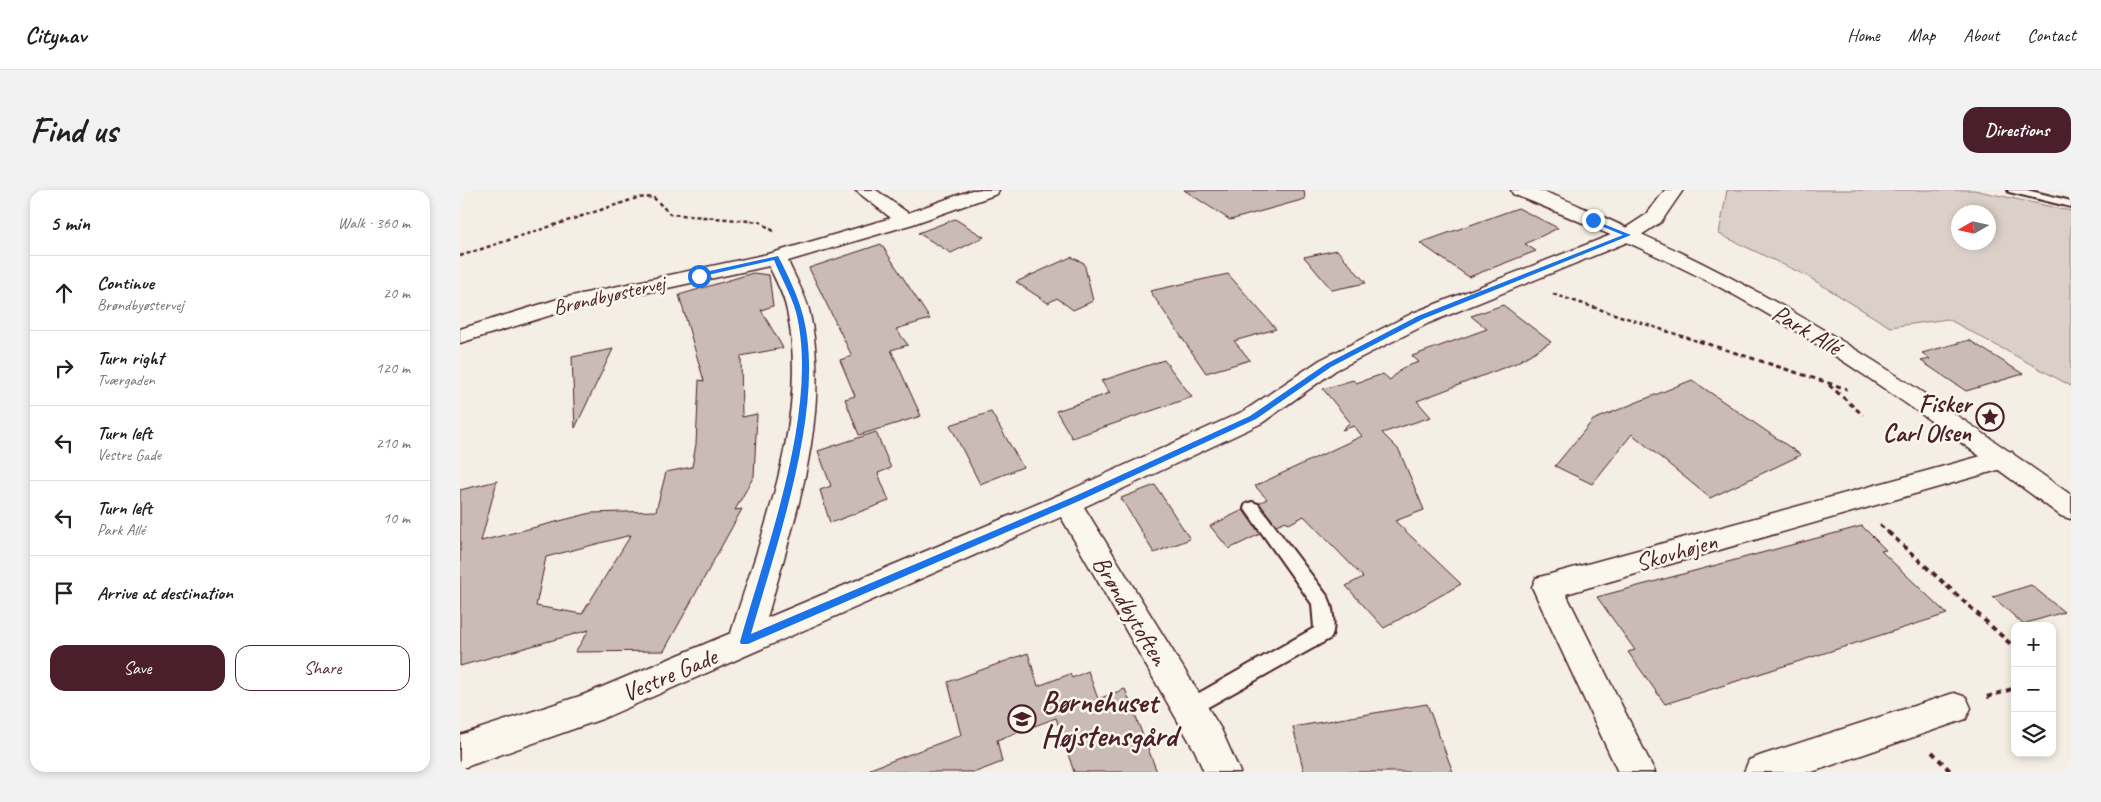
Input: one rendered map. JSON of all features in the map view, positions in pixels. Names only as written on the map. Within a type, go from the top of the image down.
[{"type":"street","points":[[864,190],[906,220]]},
{"type":"street","name":"Brøndbyøstervej","points":[[460,336],[566,304],[776,258],[906,220],[990,190]]},
{"type":"street","name":"Park Allé","points":[[1520,190],[1628,235],[1743,291],[1834,346],[2002,459],[2071,508]]},
{"type":"street","name":"Vestre Gade","points":[[460,752],[590,708],[1066,503],[1253,417],[1328,365],[1420,318],[1628,235],[1654,218],[1674,190]]},
{"type":"street","points":[[744,642],[790,478],[803,410],[805,356],[799,312],[776,258]]},
{"type":"street","name":"Skovhøjen","points":[[1637,772],[1547,587],[2002,459]]},
{"type":"street","name":"Brøndbytoften","points":[[1066,503],[1190,708],[1222,772]]},
{"type":"street","points":[[1762,772],[1954,708]]},
{"type":"lane","points":[[2013,190],[2071,204]]},
{"type":"lane","points":[[1190,708],[1324,632],[1321,602],[1252,508]]},
{"type":"path","points":[[460,256],[637,198],[653,197],[670,214],[760,222],[803,249]]},
{"type":"path","points":[[1512,281],[1855,392]]},
{"type":"path","points":[[1827,382],[1864,414]]},
{"type":"path","points":[[1854,500],[2011,644]]},
{"type":"shaded area","points":[[1727,190],[1974,190],[2071,211],[2071,386],[1948,319],[1890,327],[1807,276],[1719,234]]},
{"type":"building","points":[[1184,190],[1304,190],[1305,199],[1230,220]]},
{"type":"building","points":[[1518,208],[1558,228],[1525,244],[1536,251],[1469,277],[1420,243]]},
{"type":"building","points":[[955,219],[984,237],[951,253],[918,233]]},
{"type":"building","points":[[881,244],[930,319],[896,329],[908,345],[891,350],[921,416],[859,435],[845,399],[855,396],[840,360],[852,356],[809,268]]},
{"type":"building","points":[[1337,250],[1366,283],[1332,290],[1304,257]]},
{"type":"building","points":[[1071,257],[1084,263],[1093,301],[1073,310],[1057,298],[1048,303],[1016,282]]},
{"type":"building","points":[[753,273],[769,275],[773,306],[761,310],[783,348],[741,356],[742,417],[757,414],[754,476],[735,510],[742,509],[664,651],[575,652],[589,630],[460,666],[460,490],[497,481],[481,541],[591,513],[656,511],[666,472],[692,467],[696,444],[699,380],[704,381],[679,295]],"holes":[[[631,535],[582,614],[536,606],[546,557]]]},
{"type":"building","points":[[1228,274],[1276,329],[1234,341],[1250,360],[1206,373],[1150,291]]},
{"type":"building","points":[[1503,305],[1551,342],[1516,363],[1417,401],[1431,417],[1382,433],[1399,450],[1424,510],[1395,521],[1461,584],[1384,628],[1346,586],[1363,577],[1304,516],[1289,524],[1286,521],[1276,525],[1259,503],[1267,499],[1255,486],[1362,436],[1354,426],[1342,430],[1350,422],[1323,389],[1353,380],[1356,383],[1383,374],[1390,380],[1402,368],[1419,362],[1412,356],[1487,329],[1471,316]]},
{"type":"building","points":[[1969,340],[2023,374],[1966,391],[1921,361],[1930,359],[1922,353]]},
{"type":"building","points":[[613,349],[575,428],[572,357]]},
{"type":"building","points":[[1164,360],[1192,397],[1072,438],[1056,411],[1110,393],[1101,381]]},
{"type":"building","points":[[1692,380],[1801,455],[1710,498],[1632,434],[1592,484],[1555,466],[1593,420]]},
{"type":"building","points":[[991,412],[1023,467],[980,484],[950,425]]},
{"type":"building","points":[[876,432],[891,468],[878,473],[889,501],[830,523],[820,490],[831,486],[818,451]]},
{"type":"building","points":[[1155,485],[1190,539],[1154,553],[1121,498]]},
{"type":"building","points":[[1243,510],[1260,534],[1229,549],[1210,526]]},
{"type":"building","points":[[1862,526],[1886,550],[1881,551],[1947,614],[1665,704],[1628,652],[1635,650],[1597,597]]},
{"type":"building","points":[[2031,585],[2064,612],[2030,622],[2021,622],[1993,597]]},
{"type":"building","points":[[1028,653],[1038,686],[1070,674],[1072,678],[1088,671],[1098,699],[1125,689],[1157,772],[1074,772],[1056,718],[997,740],[1002,762],[976,772],[871,772],[870,769],[961,735],[948,682]]},
{"type":"building","points":[[1427,704],[1453,772],[1304,772],[1293,727]]},
{"type":"place","name":"Fisker Carl Olsen","points":[[1990,417]]},
{"type":"place","name":"Børnehuset Højstensgård","points":[[1022,719]]},
{"type":"route","points":[[699,276],[776,258],[799,312],[805,356],[803,410],[790,478],[744,642],[1076,499],[1253,417],[1328,365],[1420,318],[1628,235],[1593,220]]}]
